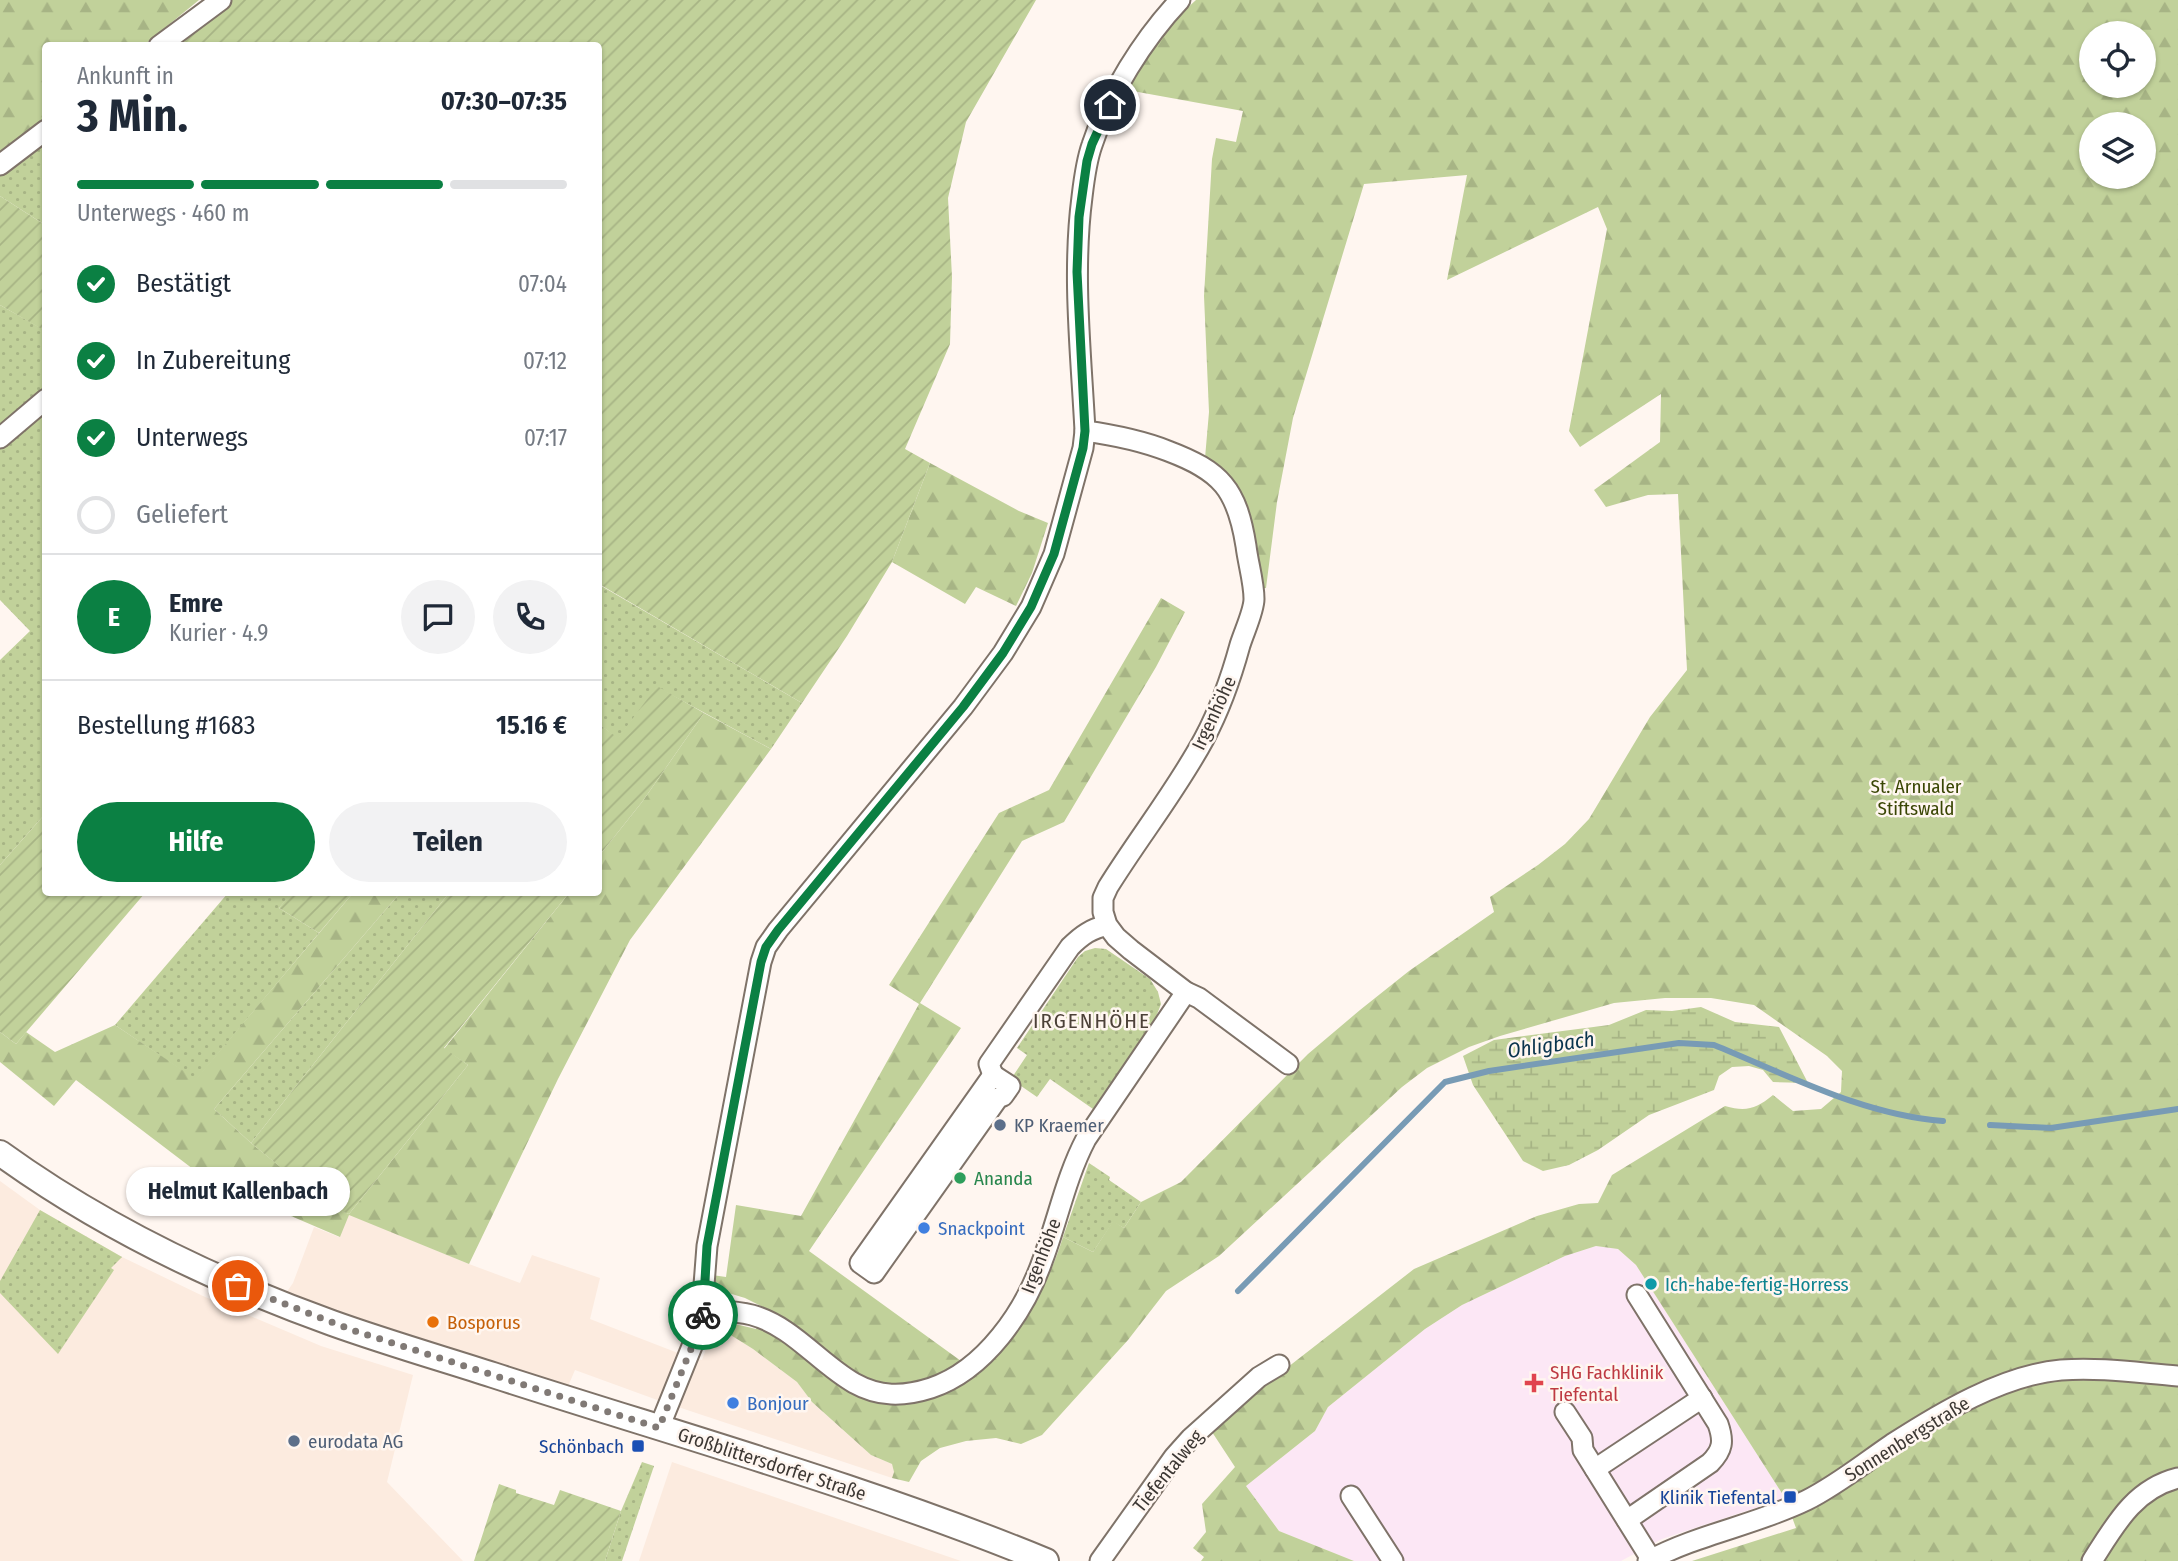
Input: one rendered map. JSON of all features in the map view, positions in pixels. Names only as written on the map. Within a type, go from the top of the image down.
[{"type":"main road","name":"Großblittersdorfer Straße","points":[[0,1153],[95,1215],[203,1271],[264,1297],[355,1331],[865,1493],[1046,1561]]},
{"type":"street","points":[[164,42],[221,0]]},
{"type":"street","points":[[659,1428],[705,1310],[704,1275],[712,1212],[766,947],[963,707],[1008,645],[1031,607],[1054,554],[1083,448],[1085,431],[1077,272],[1079,217],[1087,161],[1119,85],[1142,46],[1180,0]]},
{"type":"street","points":[[0,165],[42,134]]},
{"type":"street","points":[[0,438],[42,402]]},
{"type":"street","name":"Irgenhöhe","points":[[1085,431],[1148,443],[1201,464],[1213,472],[1236,506],[1242,525],[1254,601],[1235,668],[1205,737],[1103,898],[1107,925]]},
{"type":"street","points":[[993,1075],[860,1263],[874,1273],[998,1098],[1003,1096],[1010,1086],[993,1075],[989,1063],[1070,947],[1093,928],[1107,925],[1131,950],[1288,1064]]},
{"type":"street","name":"Irgenhöhe","points":[[705,1310],[746,1314],[773,1324],[845,1378],[881,1394],[922,1391],[971,1367],[1008,1324],[1032,1284],[1075,1161],[1087,1139],[1186,992]]},
{"type":"street","points":[[1627,1520],[1710,1463],[1722,1446],[1721,1434],[1702,1398],[1637,1295]]},
{"type":"street","name":"Tiefentalweg","points":[[1100,1561],[1174,1457],[1191,1438],[1259,1377],[1279,1365]]},
{"type":"street","name":"Sonnenbergstraße","points":[[1649,1560],[1808,1499],[1936,1418],[2003,1384],[2060,1370],[2095,1369],[2178,1376]]},
{"type":"street","points":[[1595,1469],[1702,1398]]},
{"type":"street","points":[[1564,1412],[1582,1438],[1583,1450],[1649,1560]]},
{"type":"street","points":[[2092,1561],[2133,1502],[2148,1490],[2178,1479]]},
{"type":"street","points":[[1350,1496],[1393,1561]]},
{"type":"shaded area","points":[[0,1181],[40,1210],[122,1257],[203,1296],[321,1346],[413,1375],[387,1482],[463,1561],[0,1561]]},
{"type":"shaded area","points":[[349,1214],[520,1283],[532,1255],[600,1278],[590,1319],[678,1353],[702,1360],[711,1335],[721,1329],[797,1382],[812,1402],[871,1455],[892,1464],[892,1478],[575,1370],[563,1398],[279,1303],[293,1283],[314,1227],[339,1237]]},
{"type":"shaded area","name":"SHG Fachklinik Tiefental","points":[[1596,1246],[1618,1249],[1636,1265],[1785,1498],[1662,1539],[1621,1561],[1354,1561],[1279,1531],[1246,1486],[1315,1431],[1328,1407],[1425,1329],[1462,1305],[1565,1256]]},
{"type":"shaded area","points":[[672,1462],[961,1561],[639,1561]]},
{"type":"green space","points":[[0,0],[199,0],[148,42],[42,42],[42,129],[0,164]]},
{"type":"green space","points":[[221,0],[1036,0],[966,122],[948,198],[952,277],[950,344],[905,449],[930,463],[892,562],[802,703],[602,586],[602,42],[164,42]]},
{"type":"green space","name":"St. Arnualer Stiftswald","points":[[1196,0],[2178,0],[2178,1561],[1692,1561],[1796,1528],[1785,1498],[1636,1265],[1618,1249],[1596,1246],[1565,1256],[1462,1305],[1425,1329],[1328,1407],[1315,1431],[1246,1486],[1279,1531],[1354,1561],[1201,1561],[1204,1557],[1193,1548],[1206,1532],[1202,1504],[1235,1467],[1212,1432],[1256,1392],[1414,1269],[1537,1216],[1579,1204],[1598,1203],[1612,1175],[1725,1106],[1750,1108],[1773,1095],[1793,1111],[1821,1109],[1841,1092],[1842,1071],[1827,1056],[1754,1005],[1711,998],[1665,998],[1614,1003],[1500,1036],[1469,1047],[1427,1068],[1402,1087],[1219,1256],[1166,1291],[1128,1340],[1042,1435],[1021,1444],[996,1438],[966,1441],[940,1448],[921,1461],[909,1482],[892,1478],[892,1464],[871,1455],[812,1402],[797,1382],[721,1329],[735,1324],[756,1329],[765,1308],[745,1298],[715,1289],[711,1283],[712,1275],[726,1277],[736,1205],[801,1216],[919,1004],[889,985],[999,813],[1049,790],[1161,598],[1185,612],[1156,667],[1064,822],[1022,841],[920,1003],[961,1028],[809,1251],[979,1374],[1030,1310],[1049,1275],[1063,1237],[1093,1252],[1113,1221],[1124,1228],[1141,1202],[1181,1182],[1308,1054],[1409,971],[1494,912],[1490,897],[1565,844],[1589,819],[1650,717],[1687,670],[1678,494],[1648,495],[1606,507],[1594,490],[1660,442],[1661,394],[1580,447],[1569,431],[1607,229],[1598,207],[1447,280],[1467,175],[1364,184],[1293,418],[1277,502],[1266,588],[1257,589],[1246,516],[1205,458],[1209,412],[1204,296],[1212,159],[1216,138],[1236,142],[1243,111],[1127,90],[1170,24]]},
{"type":"green space","points":[[42,133],[42,223],[0,196],[0,165]]},
{"type":"green space","points":[[0,196],[42,223],[42,329],[0,305]]},
{"type":"green space","points":[[0,305],[42,329],[42,817],[0,865],[0,660],[30,631],[0,600]]},
{"type":"green space","points":[[930,463],[1019,511],[1048,523],[1032,573],[1016,606],[976,587],[965,604],[892,562]]},
{"type":"green space","points":[[602,586],[802,703],[771,749],[657,687],[618,739],[602,726]]},
{"type":"green space","points":[[657,686],[704,713],[642,802],[602,852],[602,726],[618,738]]},
{"type":"green space","points":[[704,713],[771,749],[630,940],[558,1079],[469,1264],[349,1215],[340,1237],[263,1204],[193,1169],[76,1080],[54,1106],[0,1062],[0,1032],[16,1044],[26,1032],[55,1052],[115,1025],[196,1079],[350,896],[397,896],[214,1109],[251,1143],[329,1206],[349,1214],[468,1065],[444,1049],[567,896],[602,896],[602,852],[642,802]]},
{"type":"green space","points":[[42,817],[42,896],[142,896],[16,1044],[0,1032],[0,865]]},
{"type":"green space","points":[[225,896],[289,896],[279,908],[319,933],[196,1080],[115,1025]]},
{"type":"green space","points":[[289,896],[350,896],[319,933],[279,908]]},
{"type":"green space","points":[[397,896],[447,896],[251,1143],[214,1109]]},
{"type":"green space","points":[[447,896],[567,896],[444,1048],[468,1065],[349,1214],[329,1207],[251,1143]]},
{"type":"green space","points":[[1095,948],[1106,949],[1150,979],[1161,1004],[1156,1017],[1093,1109],[1050,1079],[1037,1097],[1011,1079],[1027,1055],[1017,1048],[1078,957]]},
{"type":"green space","points":[[1701,1007],[1735,1022],[1779,1027],[1808,1083],[1773,1082],[1763,1070],[1749,1066],[1732,1067],[1719,1076],[1714,1090],[1649,1115],[1598,1150],[1569,1165],[1543,1171],[1523,1161],[1473,1085],[1463,1056],[1494,1040],[1609,1025],[1646,1010],[1672,1011]]},
{"type":"green space","points":[[1089,1163],[1141,1202],[1124,1228],[1113,1222],[1093,1252],[1063,1237]]},
{"type":"green space","points":[[40,1210],[122,1257],[111,1268],[114,1270],[58,1354],[0,1293],[0,1281]]},
{"type":"green space","points":[[642,1462],[654,1466],[622,1561],[605,1561],[621,1511]]},
{"type":"green space","points":[[499,1484],[516,1490],[516,1493],[554,1505],[560,1490],[621,1511],[605,1561],[474,1561]]},
{"type":"waterway","name":"Ohligbach","points":[[1238,1291],[1445,1082],[1489,1071],[1679,1043],[1714,1045],[1855,1102],[1884,1111],[1943,1121]]},
{"type":"waterway","name":"Ohligbach","points":[[1990,1125],[2051,1128],[2178,1109]]},
{"type":"way so far","points":[[238,1286],[330,1323],[659,1428],[703,1315]]},
{"type":"place","name":"KP Kraemer","points":[[1000,1125]]},
{"type":"place","name":"Ananda","points":[[960,1178]]},
{"type":"place","name":"Snackpoint","points":[[924,1228]]},
{"type":"place","name":"Ich-habe-fertig-Horress","points":[[1651,1284]]},
{"type":"place","name":"Helmut Kallenbach","points":[[238,1286]]},
{"type":"place","name":"Bosporus","points":[[433,1322]]},
{"type":"place","name":"SHG Fachklinik Tiefental","points":[[1534,1383]]},
{"type":"place","name":"Bonjour","points":[[733,1403]]},
{"type":"place","name":"eurodata AG","points":[[294,1441]]},
{"type":"place","name":"Schönbach","points":[[638,1446]]},
{"type":"place","name":"Klinik Tiefental","points":[[1790,1497]]},
{"type":"district","name":"IRGENHÖHE","points":[[1092,1021]]},
{"type":"route","points":[[703,1315],[707,1246],[714,1201],[766,947],[963,707],[1003,653],[1031,607],[1054,554],[1083,448],[1085,431],[1077,272],[1079,217],[1087,161],[1110,105]]}]
